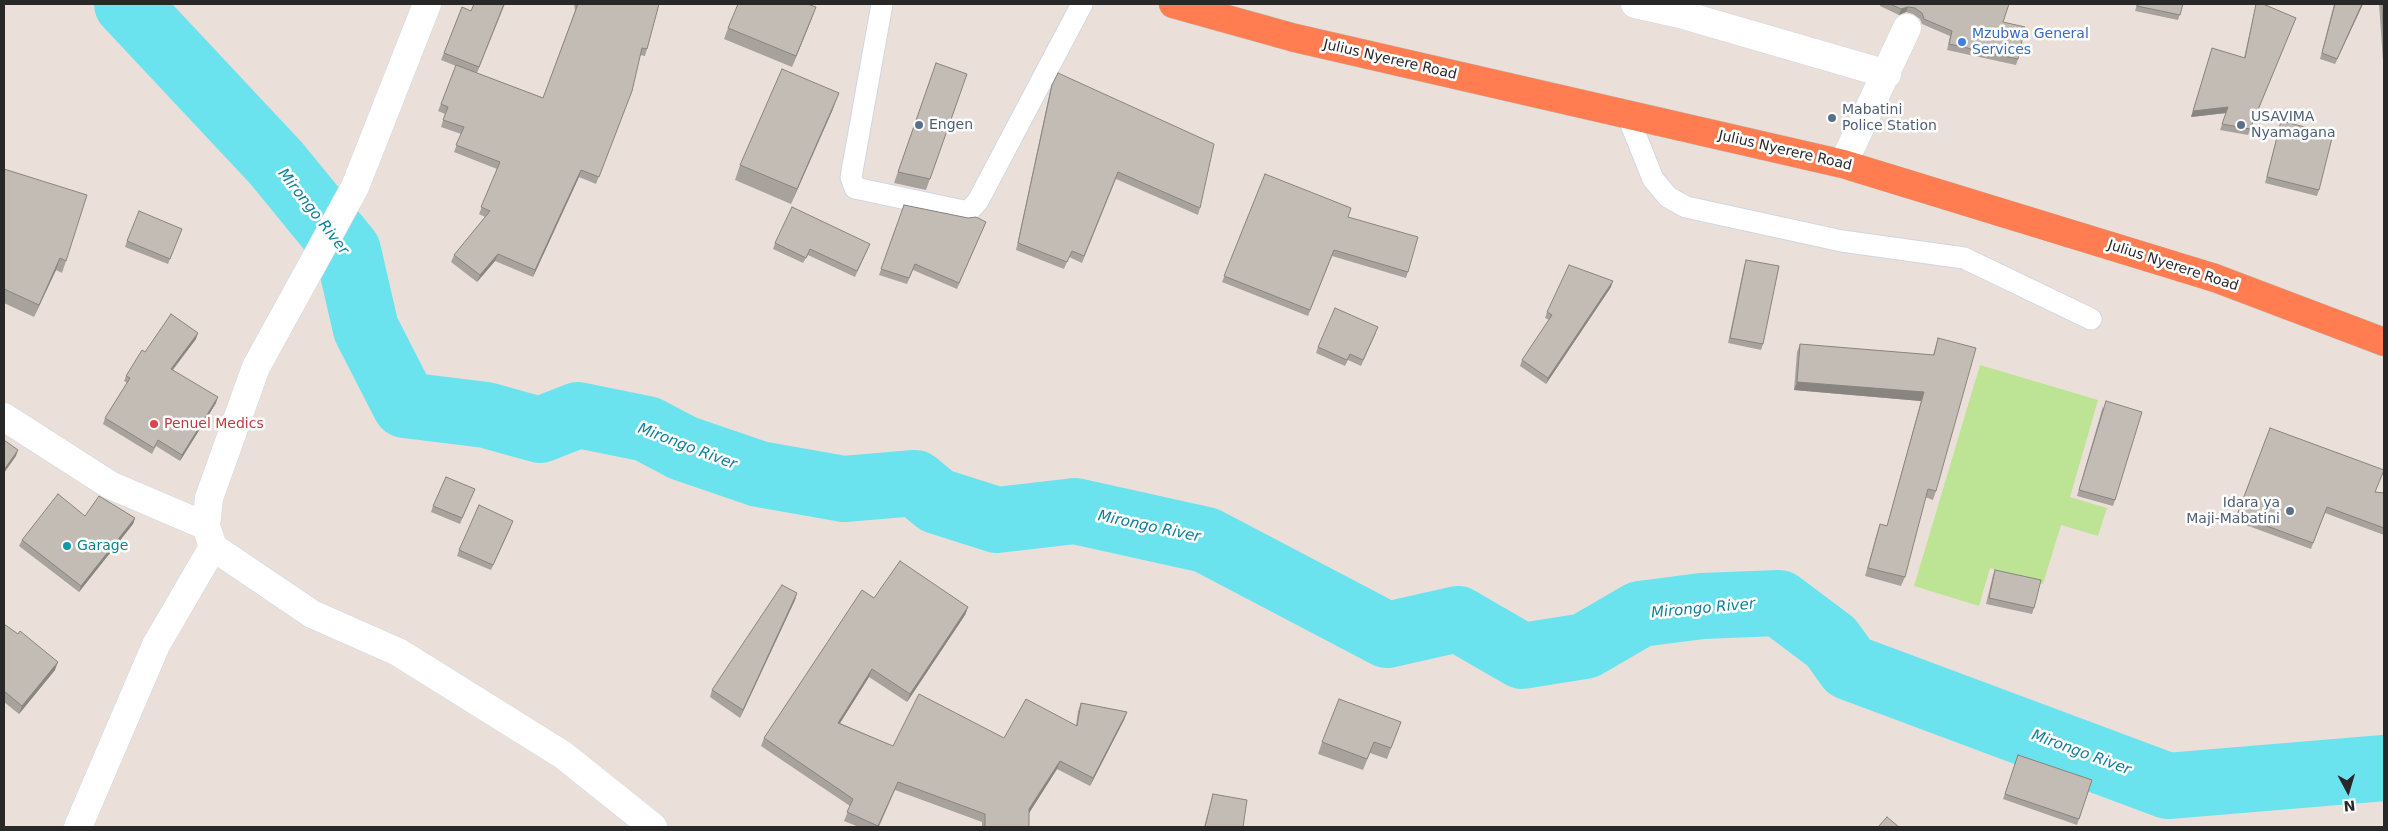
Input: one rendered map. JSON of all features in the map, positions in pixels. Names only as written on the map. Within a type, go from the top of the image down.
[{"type":"highway","name":"Julius Nyerere Road","points":[[1173,4],[1295,38],[1843,164],[2215,278],[2384,342]]},
{"type":"street","points":[[78,827],[156,645],[209,537],[208,498],[256,367],[355,187],[427,4]]},
{"type":"street","points":[[1635,4],[1680,14],[1887,74]]},
{"type":"street","points":[[1843,164],[1907,28]]},
{"type":"street","points":[[4,417],[110,485],[209,537],[312,614],[398,652],[563,754],[653,827]]},
{"type":"lane","points":[[882,4],[851,177],[855,188],[968,212],[978,201],[1082,4]]},
{"type":"lane","points":[[1627,114],[1653,179],[1668,197],[1686,207],[1842,241],[1964,258],[2090,319]]},
{"type":"green space","points":[[1980,365],[2098,400],[2070,497],[2107,508],[2098,536],[2061,525],[2043,584],[1990,568],[1979,606],[1914,586]]},
{"type":"building","points":[[474,4],[504,4],[479,67],[444,53],[462,7],[471,11]]},
{"type":"building","points":[[578,4],[659,4],[647,49],[642,48],[632,91],[599,177],[581,170],[535,270],[498,254],[480,275],[454,255],[490,211],[481,207],[500,162],[456,145],[464,127],[443,120],[448,107],[441,104],[456,65],[543,98]]},
{"type":"building","points":[[738,4],[807,4],[816,7],[796,56],[728,28]]},
{"type":"building","points":[[1890,4],[2009,4],[2003,22],[2025,27],[2018,59],[1949,44],[1952,31],[1924,19],[1922,13],[1915,8],[1901,9]]},
{"type":"building","points":[[2137,4],[2183,4],[2180,15],[2137,6]]},
{"type":"building","points":[[2256,4],[2263,4],[2296,18],[2250,129],[2222,124],[2228,107],[2193,111],[2212,48],[2245,58]]},
{"type":"building","points":[[2335,4],[2362,4],[2337,59],[2322,53]]},
{"type":"building","points":[[2382,4],[2384,4],[2384,43]]},
{"type":"building","points":[[936,63],[967,74],[930,179],[898,172]]},
{"type":"building","points":[[782,69],[839,93],[797,189],[740,165]]},
{"type":"building","points":[[1058,73],[1214,144],[1200,208],[1118,172],[1084,256],[1072,251],[1067,262],[1018,243],[1052,85]]},
{"type":"building","points":[[2281,121],[2333,134],[2319,190],[2267,177]]},
{"type":"building","points":[[4,169],[87,195],[66,261],[60,258],[39,305],[4,289]]},
{"type":"building","points":[[1265,174],[1351,208],[1348,217],[1418,237],[1408,272],[1334,250],[1310,310],[1224,276]]},
{"type":"building","points":[[904,205],[968,218],[976,217],[986,222],[959,283],[915,264],[909,278],[881,269]]},
{"type":"building","points":[[792,207],[870,244],[857,271],[810,249],[806,258],[775,243]]},
{"type":"building","points":[[139,211],[182,229],[170,259],[127,241]]},
{"type":"building","points":[[1746,260],[1779,266],[1763,344],[1730,338]]},
{"type":"building","points":[[1569,265],[1613,281],[1548,378],[1522,360],[1552,315],[1547,312]]},
{"type":"building","points":[[1335,308],[1378,327],[1363,360],[1350,354],[1347,360],[1318,347]]},
{"type":"building","points":[[171,314],[198,333],[171,369],[218,397],[182,455],[158,440],[154,448],[105,418],[130,378],[126,376],[142,350],[145,352]]},
{"type":"building","points":[[1938,338],[1976,348],[1936,491],[1928,489],[1905,577],[1868,568],[1880,524],[1887,526],[1924,392],[1797,382],[1800,344],[1934,355]]},
{"type":"building","points":[[2106,401],[2142,412],[2115,500],[2079,490]]},
{"type":"building","points":[[2270,428],[2384,470],[2375,492],[2384,493],[2384,528],[2327,507],[2313,543],[2237,515]]},
{"type":"building","points":[[4,440],[18,450],[4,470]]},
{"type":"building","points":[[446,477],[475,489],[462,518],[433,506]]},
{"type":"building","name":"Garage","points":[[58,494],[85,516],[99,496],[135,518],[81,586],[22,540]]},
{"type":"building","points":[[479,505],[513,521],[493,565],[459,550]]},
{"type":"building","points":[[900,561],[968,607],[910,694],[872,669],[838,723],[893,746],[919,694],[1004,738],[1026,699],[1077,726],[1081,703],[1127,712],[1093,778],[1060,761],[1029,809],[1029,827],[985,827],[985,814],[898,782],[878,826],[847,812],[853,799],[764,738],[862,590],[874,598]]},
{"type":"building","points":[[1995,570],[2041,580],[2034,608],[1989,598]]},
{"type":"building","points":[[782,585],[797,593],[743,710],[712,690]]},
{"type":"building","points":[[4,624],[18,634],[20,631],[58,662],[22,706],[4,691]]},
{"type":"building","points":[[1339,699],[1401,722],[1391,748],[1374,742],[1367,759],[1322,742]]},
{"type":"building","points":[[2018,755],[2092,780],[2079,819],[2005,794]]},
{"type":"building","points":[[1213,794],[1247,800],[1243,827],[1205,827]]},
{"type":"building","points":[[1887,817],[1899,827],[1878,827]]},
{"type":"waterway","name":"Mirongo River","points":[[127,4],[276,163],[348,251],[366,329],[405,405],[486,415],[540,430],[578,415],[647,429],[683,448],[759,474],[844,489],[915,483],[937,501],[997,520],[1075,511],[1206,540],[1387,635],[1458,619],[1522,656],[1585,646],[1640,614],[1702,606],[1779,603],[1831,642],[1849,667],[2168,786],[2384,768]]},
{"type":"place","name":"Mzubwa General Services","points":[[1962,42]]},
{"type":"place","name":"Mabatini Police Station","points":[[1832,118]]},
{"type":"place","name":"Engen","points":[[919,125]]},
{"type":"place","name":"USAVIMA Nyamagana","points":[[2241,125]]},
{"type":"place","name":"Penuel Medics","points":[[154,424]]},
{"type":"place","name":"Idara ya Maji-Mabatini","points":[[2290,511]]},
{"type":"place","name":"Garage","points":[[67,546]]}]
